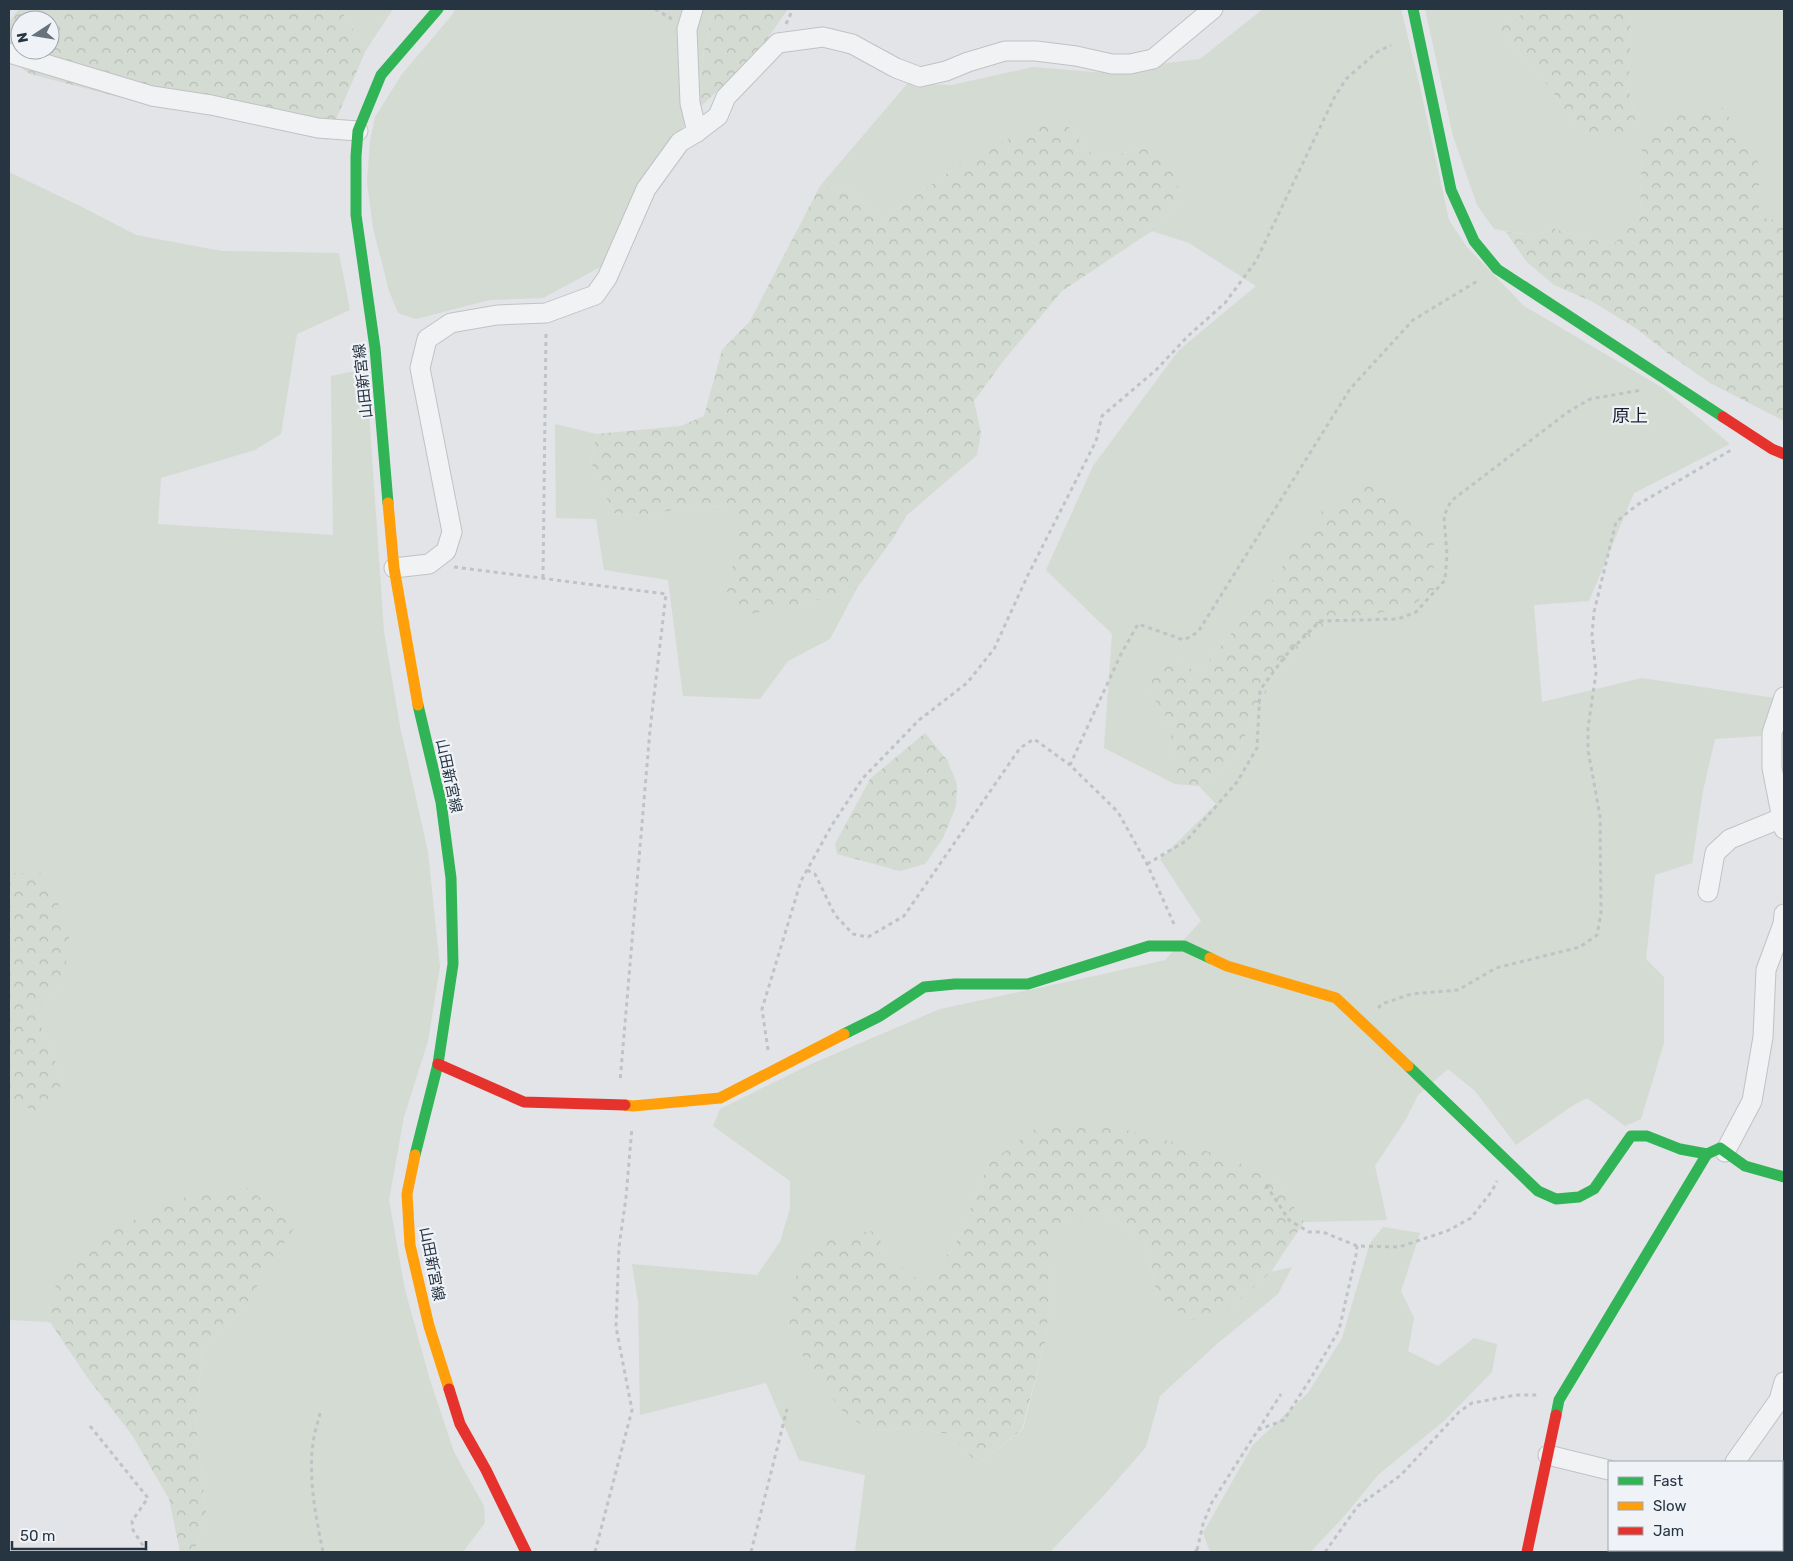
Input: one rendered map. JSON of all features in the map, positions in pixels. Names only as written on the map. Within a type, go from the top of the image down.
[{"type":"street","name":"山田新宮線","points":[[438,9],[380,75],[358,131],[356,156],[356,214],[375,348],[394,568],[419,712],[441,802],[451,878],[453,964],[438,1064],[407,1194],[410,1245],[429,1326],[460,1424],[486,1470],[526,1552]]},
{"type":"street","points":[[692,9],[688,29],[690,103],[697,132]]},
{"type":"street","points":[[394,568],[429,564],[446,551],[452,532],[420,368],[427,340],[451,323],[497,315],[546,313],[595,295],[608,278],[646,189],[680,142],[718,116],[726,97],[778,43],[823,36],[852,44],[896,68],[920,77],[946,72],[968,62],[1005,51],[1036,51],[1076,56],[1112,64],[1130,64],[1153,59],[1213,9]]},
{"type":"street","points":[[1413,9],[1451,190],[1474,241],[1497,270],[1772,449],[1784,454]]},
{"type":"street","points":[[9,53],[152,96],[210,105],[318,128],[358,131]]},
{"type":"street","points":[[1708,892],[1715,854],[1730,840],[1783,821],[1772,768],[1772,733],[1784,697]]},
{"type":"street","points":[[1527,1552],[1559,1400],[1716,1153],[1752,1100],[1763,1037],[1766,970],[1783,924],[1784,914]]},
{"type":"street","points":[[438,1064],[524,1102],[633,1106],[720,1098],[880,1016],[924,987],[955,984],[1008,986],[1028,984],[1149,946],[1184,946],[1227,966],[1336,998],[1538,1191],[1556,1199],[1578,1197],[1594,1189],[1631,1136],[1647,1136],[1680,1149],[1716,1153],[1745,1166],[1784,1177]]},
{"type":"street","points":[[1736,1461],[1779,1400],[1784,1382]]},
{"type":"street","points":[[1548,1455],[1608,1470]]},
{"type":"path","points":[[781,1066],[767,1048],[762,1009],[801,881],[832,825],[862,778],[919,720],[967,683],[994,649],[1027,577],[1096,441],[1102,416],[1156,370],[1188,336],[1226,303],[1256,261],[1346,79],[1377,52],[1391,45]]},
{"type":"path","points":[[1070,765],[1121,654],[1138,624],[1184,640],[1198,632],[1350,388],[1414,320],[1497,270]]},
{"type":"path","points":[[543,578],[546,313]]},
{"type":"path","points":[[1147,864],[1186,842],[1238,782],[1257,748],[1260,690],[1286,655],[1320,621],[1398,619],[1416,612],[1445,580],[1447,555],[1444,516],[1451,501],[1568,412],[1590,399],[1646,390],[1661,377]]},
{"type":"path","points":[[1364,1023],[1382,1004],[1411,994],[1458,990],[1496,968],[1580,947],[1597,935],[1601,913],[1600,816],[1588,750],[1588,728],[1596,672],[1592,635],[1594,612],[1616,522],[1637,504],[1735,447],[1751,435]]},
{"type":"path","points":[[429,564],[666,594],[650,730],[618,1104]]},
{"type":"path","points":[[807,870],[815,874],[835,915],[853,934],[868,937],[904,916],[1020,748],[1034,739],[1070,765],[1118,812],[1147,864],[1184,946]]},
{"type":"path","points":[[595,1552],[632,1410],[616,1327],[619,1247],[626,1197],[633,1106]]},
{"type":"path","points":[[1266,1185],[1289,1220],[1309,1232],[1322,1232],[1357,1246],[1399,1247],[1447,1231],[1471,1218],[1492,1191],[1506,1159]]},
{"type":"path","points":[[1258,1430],[1284,1420],[1339,1330],[1357,1246]]},
{"type":"path","points":[[1197,1552],[1203,1524],[1212,1502],[1282,1394]]},
{"type":"path","points":[[1325,1552],[1358,1506],[1401,1475],[1459,1412],[1472,1403],[1516,1395],[1549,1395],[1559,1400]]},
{"type":"path","points":[[750,1552],[787,1409]]},
{"type":"path","points":[[320,1413],[313,1442],[312,1461],[315,1513],[323,1552]]},
{"type":"path","points":[[90,1426],[148,1498],[132,1521],[133,1530],[148,1552]]},
{"type":"green space","points":[[19,9],[340,9],[366,50],[327,140],[203,112],[142,103],[30,74],[10,60],[60,60],[60,10]]},
{"type":"green space","points":[[340,9],[393,9],[366,50]]},
{"type":"green space","points":[[455,9],[714,9],[704,50],[699,82],[701,106],[658,157],[635,189],[604,265],[543,298],[490,300],[416,319],[398,313],[389,291],[373,228],[367,182],[370,141],[375,117],[402,74]]},
{"type":"green space","points":[[714,9],[788,9],[754,58],[701,106],[701,69]]},
{"type":"green space","points":[[1263,9],[1401,9],[1449,220],[1467,247],[1524,306],[1663,388],[1730,444],[1634,493],[1589,601],[1534,605],[1542,702],[1642,678],[1775,698],[1761,736],[1715,739],[1703,791],[1692,863],[1655,875],[1646,959],[1664,977],[1664,1043],[1641,1119],[1625,1126],[1587,1098],[1572,1106],[1516,1145],[1475,1091],[1448,1069],[1418,1095],[1406,1119],[1375,1166],[1387,1220],[1304,1222],[1274,1176],[989,1163],[955,1246],[922,1284],[889,1256],[875,1231],[869,1430],[908,1428],[949,1434],[978,1464],[1023,1429],[1046,1338],[1052,1276],[1047,1226],[1103,1213],[1145,1241],[1157,1295],[1222,1315],[1271,1272],[1292,1267],[1278,1294],[1218,1343],[1160,1396],[1146,1447],[1050,1552],[855,1552],[865,1475],[799,1460],[766,1383],[640,1415],[638,1302],[632,1264],[757,1275],[780,1242],[790,1208],[790,1181],[713,1126],[720,1109],[809,1065],[940,1009],[1165,960],[1201,921],[1160,859],[1216,804],[1199,786],[1234,759],[1274,675],[1312,635],[1332,620],[1407,609],[1253,608],[1198,673],[1174,659],[1145,686],[1167,718],[1175,756],[1175,784],[1104,748],[1112,634],[1046,570],[1093,466],[1179,350],[1256,286],[1189,243],[1152,231],[1180,200],[1145,148],[1096,159],[1065,123],[969,158],[885,217],[874,214],[851,191],[820,186],[907,84],[952,85],[1033,67],[1095,72],[1200,59]]},
{"type":"green space","points":[[1425,9],[1530,9],[1499,29],[1551,89],[1577,129],[1637,128],[1629,90],[1631,10],[1784,9],[1784,222],[1759,217],[1642,147],[1640,216],[1614,244],[1580,237],[1552,228],[1536,236],[1494,229],[1477,205],[1453,136]]},
{"type":"green space","points":[[1530,9],[1639,9],[1631,10],[1629,90],[1637,128],[1618,140],[1577,129],[1551,89],[1499,29]]},
{"type":"green space","points":[[10,21],[10,60],[9,22]]},
{"type":"green space","points":[[1723,108],[1759,163],[1759,217],[1784,222],[1784,421],[1710,383],[1637,329],[1593,302],[1554,285],[1526,261],[1505,231],[1536,236],[1552,228],[1580,237],[1614,244],[1640,216],[1642,147],[1679,112]]},
{"type":"green space","points":[[1047,121],[1065,123],[1096,159],[1145,148],[1173,161],[1180,200],[1152,231],[1062,291],[1004,360],[974,401],[981,433],[977,455],[907,515],[892,540],[857,588],[798,606],[748,614],[727,592],[742,523],[727,506],[686,508],[644,515],[613,513],[591,462],[596,434],[681,426],[704,416],[722,350],[750,321],[820,186],[851,191],[874,214],[885,217],[969,158]]},
{"type":"green space","points":[[9,172],[136,235],[222,251],[339,253],[350,310],[297,334],[281,434],[255,450],[161,478],[158,524],[333,535],[331,376],[366,369],[384,632],[400,726],[428,852],[440,967],[428,1041],[404,1117],[389,1200],[405,1290],[430,1380],[454,1452],[484,1506],[485,1523],[463,1552],[194,1552],[206,1513],[196,1425],[202,1351],[242,1310],[49,1299],[50,1322],[9,1320],[9,1101],[63,1081],[35,1011],[63,985],[45,873],[9,873]]},
{"type":"green space","points":[[555,424],[596,434],[591,462],[613,513],[644,515],[686,508],[727,506],[743,523],[737,552],[798,606],[857,588],[830,639],[788,661],[760,699],[683,696],[668,580],[604,570],[596,519],[556,518]]},
{"type":"green space","points":[[1366,483],[1407,510],[1433,534],[1435,589],[1407,609],[1332,620],[1312,635],[1274,675],[1234,759],[1199,786],[1175,784],[1175,756],[1167,718],[1145,686],[1152,665],[1174,659],[1198,673],[1253,608],[1322,511]]},
{"type":"green space","points":[[925,733],[947,760],[957,784],[956,806],[943,838],[925,864],[900,871],[837,854],[835,844],[870,779]]},
{"type":"green space","points":[[9,873],[45,873],[70,932],[63,985],[35,1011],[63,1081],[44,1114],[9,1101]]},
{"type":"green space","points":[[1079,1123],[1127,1130],[1206,1151],[1274,1176],[1304,1222],[1271,1272],[1222,1315],[1190,1320],[1157,1295],[1145,1241],[1103,1213],[1048,1226],[1052,1276],[1046,1338],[1022,1429],[978,1464],[949,1434],[908,1428],[869,1430],[844,1413],[805,1362],[789,1321],[799,1259],[838,1235],[875,1231],[889,1256],[922,1283],[955,1246],[989,1163],[1042,1124]]},
{"type":"green space","points":[[249,1188],[294,1228],[242,1310],[202,1351],[196,1425],[206,1513],[194,1552],[180,1552],[169,1499],[132,1435],[87,1377],[50,1322],[49,1299],[65,1269],[118,1227],[192,1194]]},
{"type":"green space","points":[[1383,1227],[1420,1233],[1401,1291],[1414,1318],[1408,1351],[1438,1366],[1474,1338],[1497,1344],[1492,1372],[1445,1420],[1378,1475],[1340,1521],[1310,1552],[1210,1552],[1203,1533],[1253,1445],[1308,1393],[1342,1338],[1370,1243]]},
{"type":"traffic: fast","points":[[388,503],[375,348],[356,215],[358,131],[381,75],[438,9]]},
{"type":"traffic: fast","points":[[1413,9],[1451,190],[1474,241],[1497,269],[1723,417]]},
{"type":"traffic: fast","points":[[415,1155],[438,1064],[453,964],[451,878],[441,802],[418,705]]},
{"type":"traffic: fast","points":[[844,1034],[880,1016],[924,987],[955,984],[1028,984],[1149,946],[1184,946],[1210,958]]},
{"type":"traffic: fast","points":[[1408,1066],[1538,1191],[1556,1199],[1579,1197],[1594,1189],[1631,1136],[1647,1136],[1680,1149],[1707,1154],[1720,1148],[1745,1166],[1784,1177]]},
{"type":"traffic: fast","points":[[1556,1415],[1559,1400],[1707,1154]]},
{"type":"traffic: slow","points":[[388,503],[394,568],[418,705]]},
{"type":"traffic: slow","points":[[1210,958],[1227,966],[1336,998],[1408,1066]]},
{"type":"traffic: slow","points":[[625,1105],[633,1106],[720,1098],[844,1034]]},
{"type":"traffic: slow","points":[[415,1155],[407,1194],[410,1245],[429,1326],[449,1389]]},
{"type":"traffic: jam","points":[[1723,417],[1772,449],[1784,454]]},
{"type":"traffic: jam","points":[[438,1064],[524,1102],[625,1105]]},
{"type":"traffic: jam","points":[[449,1389],[460,1424],[486,1470],[526,1552]]},
{"type":"traffic: jam","points":[[1527,1552],[1556,1415]]},
{"type":"district","name":"原上","points":[[1630,416]]}]
